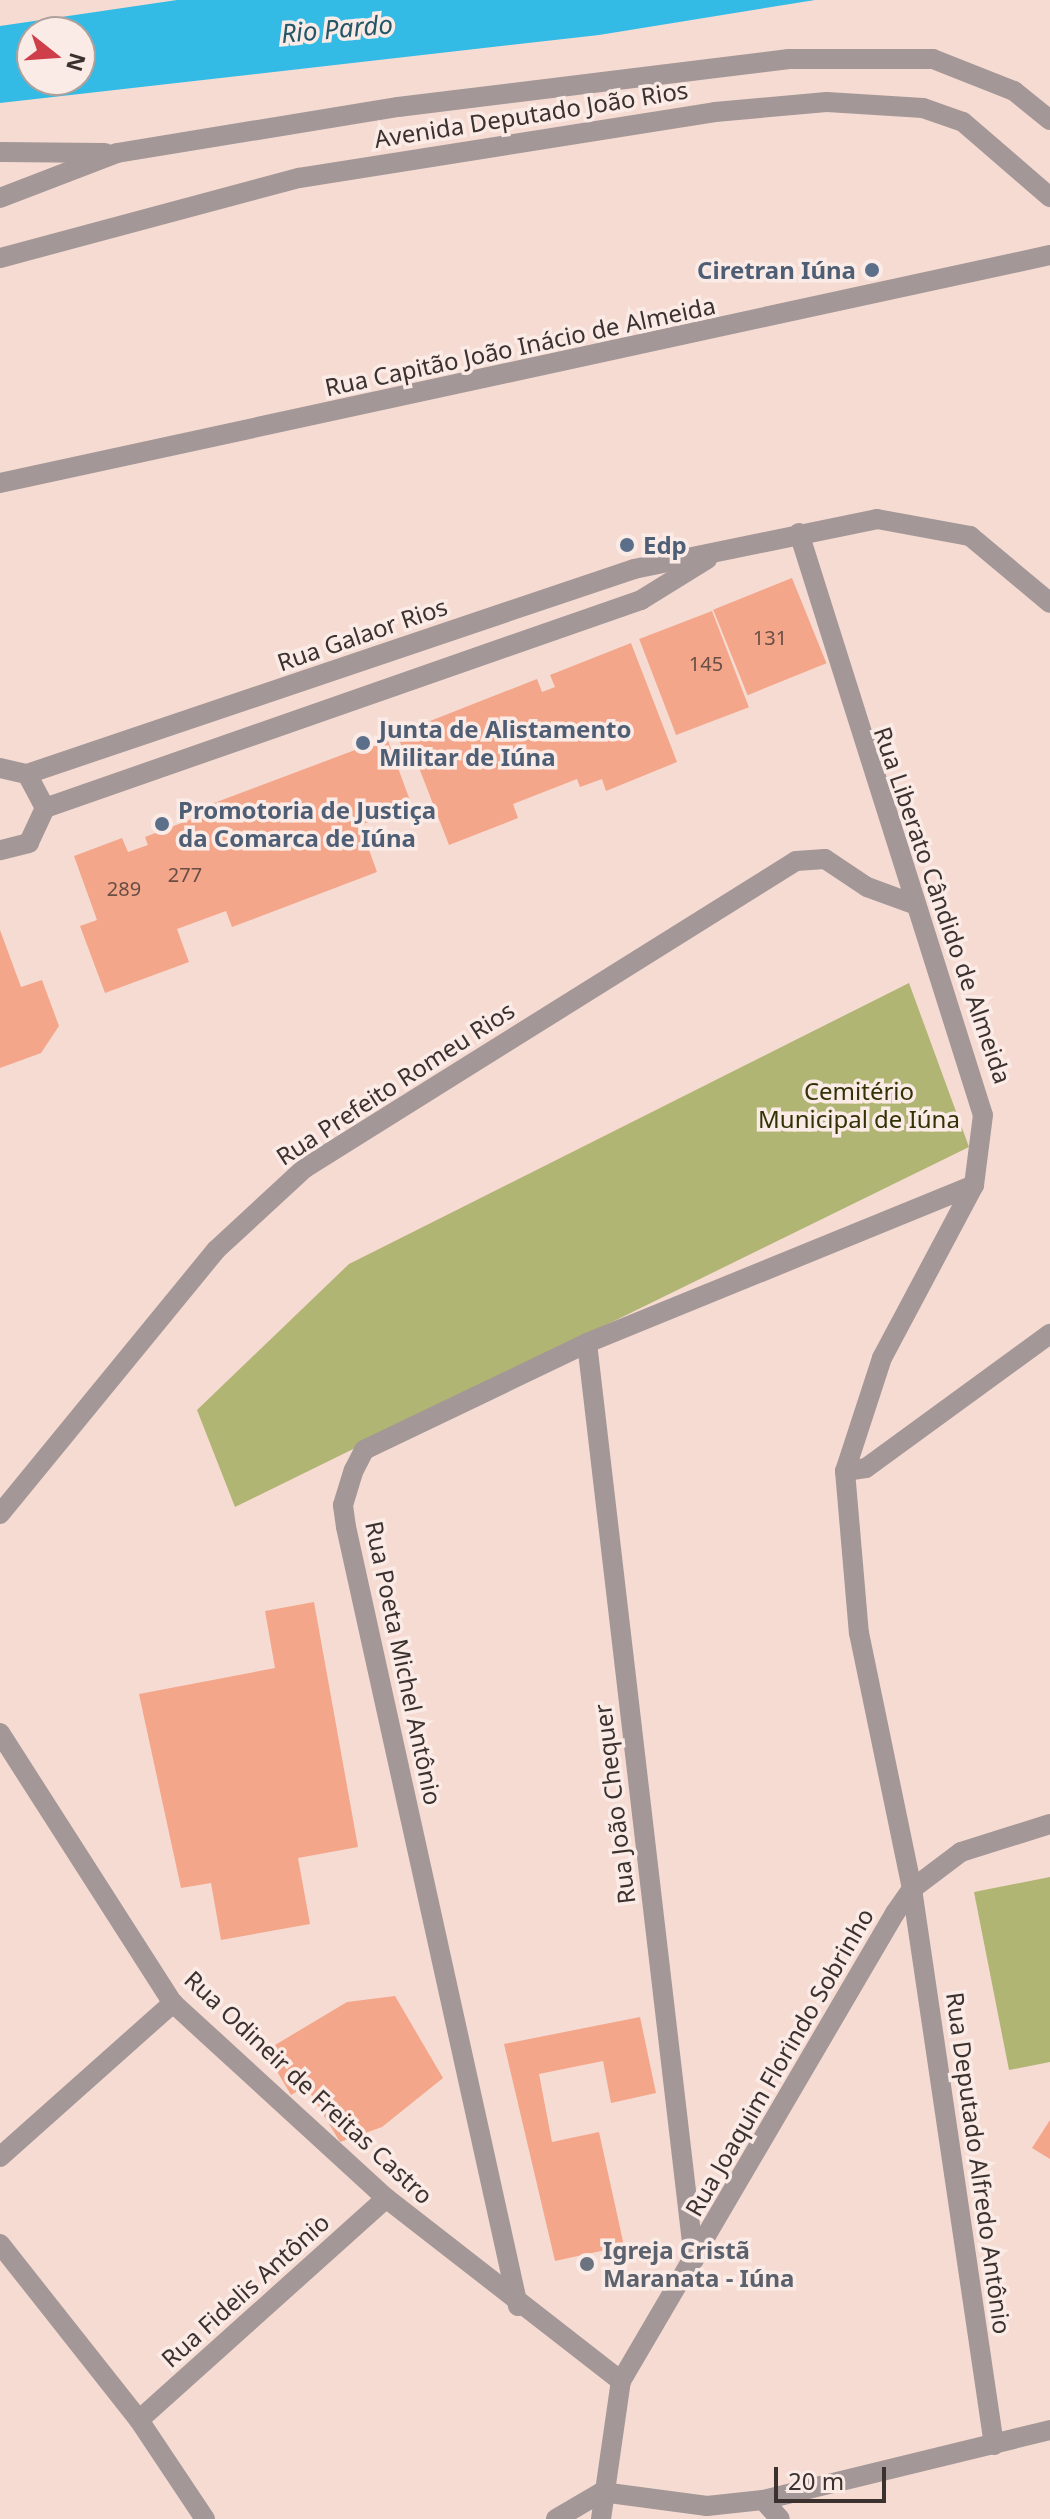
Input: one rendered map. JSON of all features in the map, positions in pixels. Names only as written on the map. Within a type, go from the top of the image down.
[{"type":"street","name":"Avenida Deputado João Rios","points":[[0,198],[117,153],[398,107],[857,54],[933,59],[975,71],[1050,120]]},
{"type":"street","name":"Avenida Deputado João Rios","points":[[0,258],[299,178],[783,104],[923,108],[985,135],[1050,197]]},
{"type":"street","points":[[0,152],[117,153]]},
{"type":"street","name":"Rua Capitão João Inácio de Almeida","points":[[0,483],[1050,255]]},
{"type":"street","name":"Rua Galaor Rios","points":[[27,774],[634,569],[877,519],[957,532],[997,552],[1050,603]]},
{"type":"street","name":"Rua Liberato Cândido de Almeida","points":[[799,533],[911,903],[981,1092],[974,1185],[882,1358],[845,1471],[859,1633],[912,1889]]},
{"type":"street","name":"Rua Galaor Rios","points":[[45,808],[641,600],[717,553]]},
{"type":"street","points":[[0,850],[29,843],[45,808],[27,774],[1,766]]},
{"type":"street","name":"Rua Prefeito Romeu Rios","points":[[0,1514],[216,1250],[305,1168],[796,861],[825,859],[867,887],[911,903]]},
{"type":"street","name":"Rua Poeta Michel Antônio","points":[[518,2306],[343,1505],[364,1450],[587,1343],[974,1185]]},
{"type":"street","points":[[845,1471],[866,1468],[1050,1334]]},
{"type":"street","name":"Rua João Chequer","points":[[587,1343],[694,2260]]},
{"type":"street","name":"Rua Odineir de Freitas Castro","points":[[0,1733],[173,2003],[386,2198],[518,2306],[621,2381]]},
{"type":"street","name":"Rua Joaquim Florindo Sobrinho","points":[[601,2519],[602,2492],[621,2381],[912,1889],[987,1839],[1050,1824]]},
{"type":"street","name":"Rua Deputado Alfredo Antônio","points":[[912,1889],[994,2445]]},
{"type":"street","points":[[0,2157],[173,2003]]},
{"type":"street","name":"Rua Fidelis Antônio","points":[[139,2420],[386,2198]]},
{"type":"street","points":[[0,2244],[139,2420],[205,2519]]},
{"type":"street","points":[[556,2519],[602,2492],[707,2506],[763,2500],[1050,2430]]},
{"type":"street","points":[[763,2500],[780,2519]]},
{"type":"green space","name":"Cemitério Municipal de Iúna","points":[[909,983],[969,1147],[235,1507],[197,1410],[349,1264]]},
{"type":"green space","points":[[1050,1877],[1050,2062],[1009,2070],[974,1892]]},
{"type":"water","name":"Rio Pardo","points":[[177,0],[815,0],[599,35],[96,92],[96,16],[68,16]]},
{"type":"water","points":[[16,24],[16,96],[62,96],[0,103],[0,26]]},
{"type":"building","points":[[792,578],[826,663],[748,695],[713,610]]},
{"type":"building","points":[[712,611],[749,707],[676,735],[639,639]]},
{"type":"building","points":[[631,643],[677,762],[606,791],[602,779],[580,787],[577,779],[513,804],[518,818],[449,845],[416,760],[408,763],[397,734],[537,679],[542,692],[555,687],[550,675]]},
{"type":"building","points":[[387,738],[412,806],[360,825],[377,872],[232,927],[226,911],[177,929],[189,962],[105,993],[80,926],[97,920],[74,856],[122,838],[128,852],[148,845],[145,837],[192,819],[190,812]]},
{"type":"building","points":[[0,930],[21,987],[42,980],[59,1026],[41,1053],[0,1068]]},
{"type":"building","points":[[314,1602],[358,1847],[298,1858],[310,1924],[221,1940],[211,1883],[181,1888],[139,1694],[275,1668],[265,1611]]},
{"type":"building","points":[[395,1996],[443,2078],[382,2127],[340,2142],[306,2086],[291,2095],[265,2051],[347,2002]]},
{"type":"building","points":[[640,2017],[656,2093],[611,2103],[603,2061],[539,2074],[552,2142],[599,2132],[624,2246],[555,2261],[504,2044]]},
{"type":"building","points":[[1050,2120],[1050,2159],[1032,2148]]},
{"type":"place","name":"Ciretran Iúna","points":[[872,270]]},
{"type":"place","name":"Edp","points":[[627,545]]},
{"type":"place","name":"Junta de Alistamento Militar de Iúna","points":[[363,743]]},
{"type":"place","name":"Promotoria de Justiça da Comarca de Iúna","points":[[162,824]]},
{"type":"place","name":"Igreja Cristã Maranata - Iúna","points":[[587,2264]]}]
